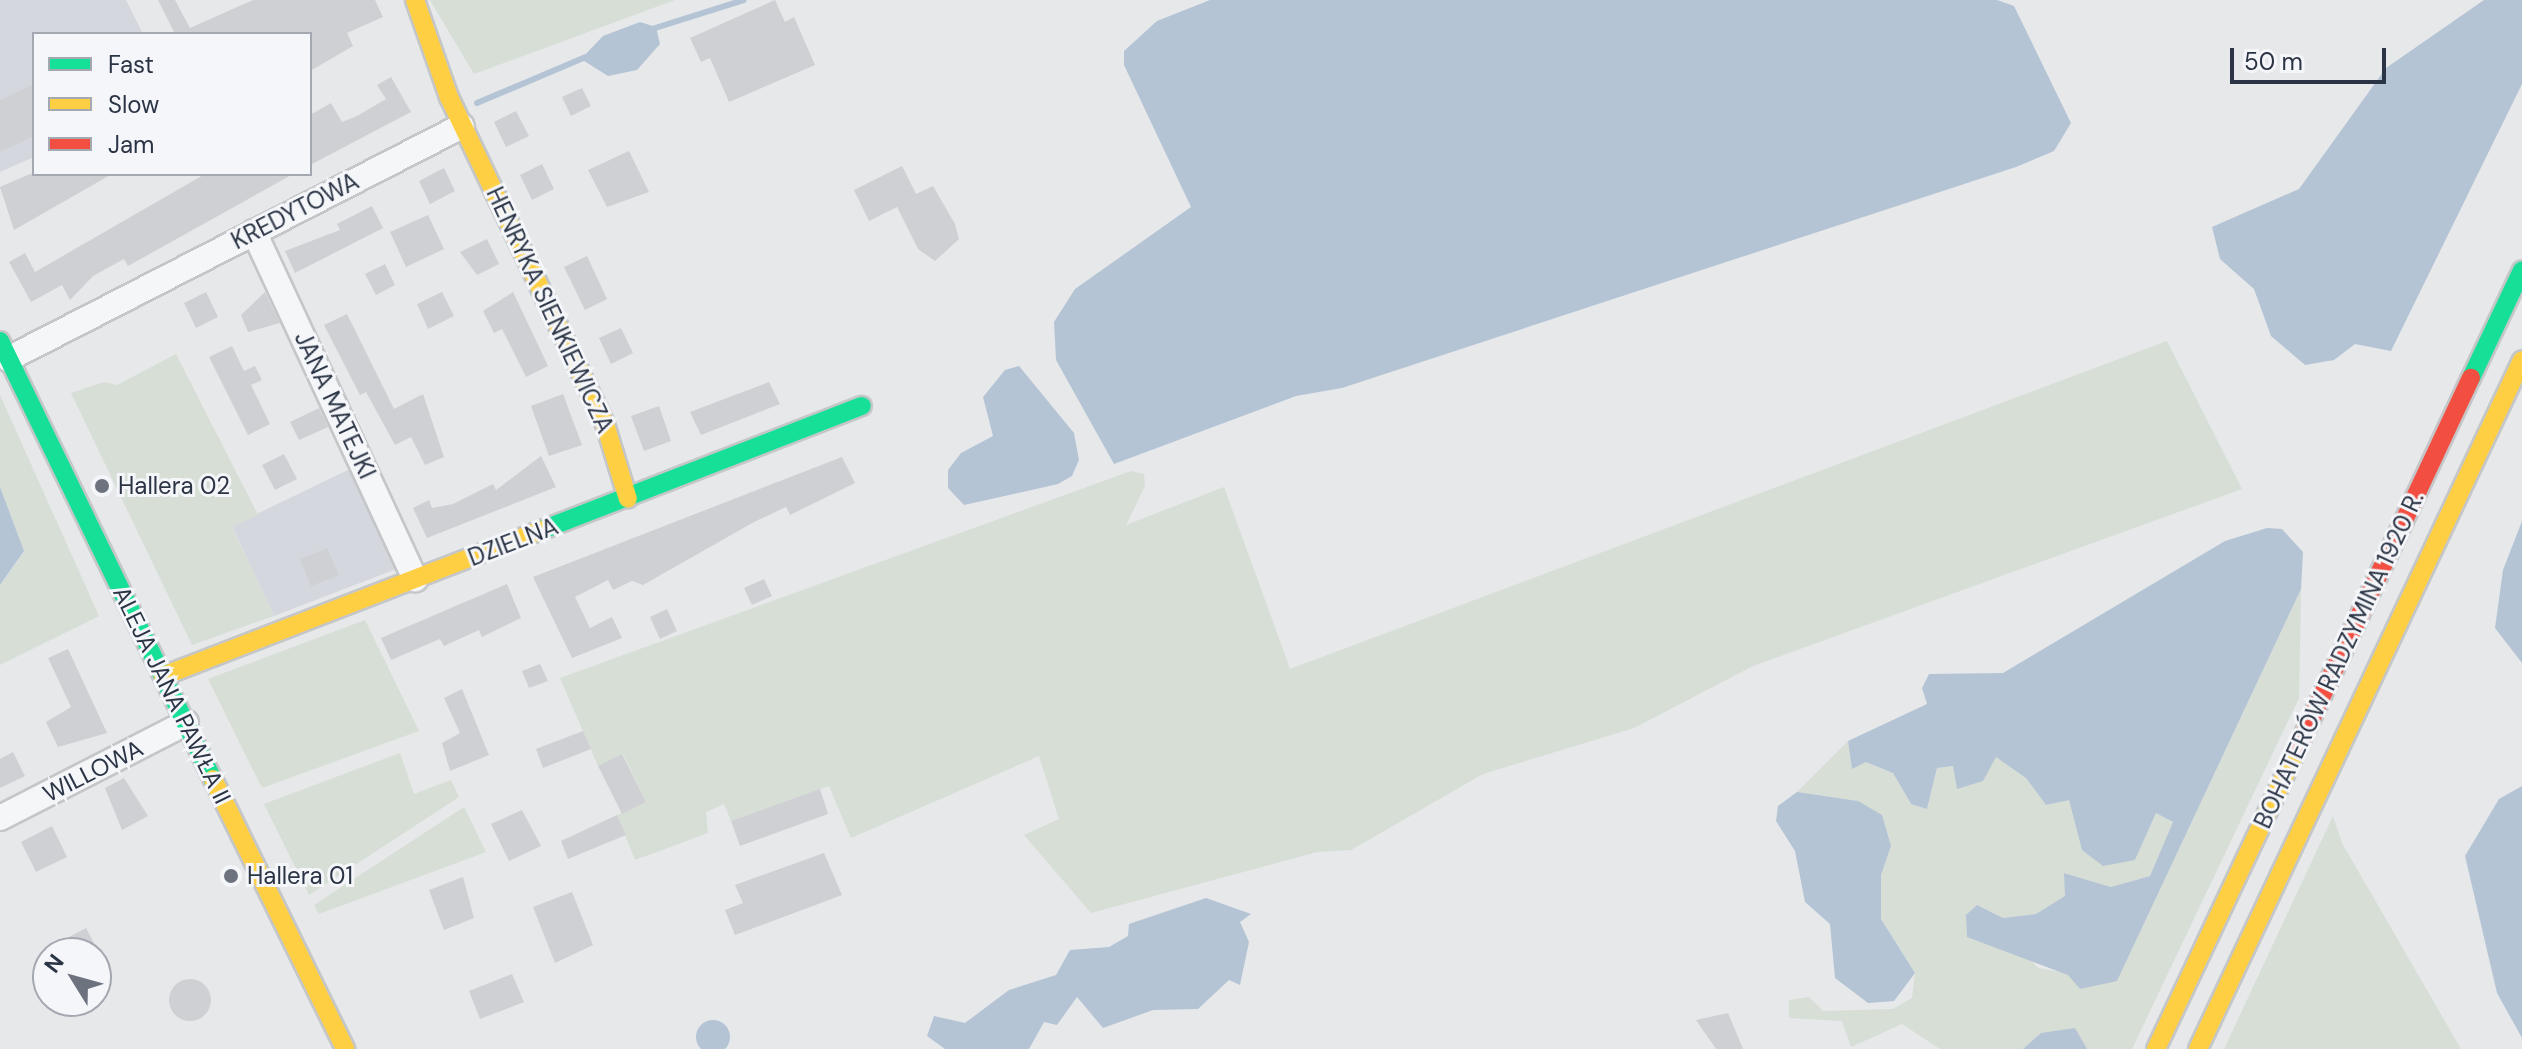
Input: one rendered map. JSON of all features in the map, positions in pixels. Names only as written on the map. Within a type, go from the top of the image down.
[{"type":"street","points":[[415,0],[462,126]]},
{"type":"street","name":"KREDYTOWA","points":[[4,350],[254,232],[462,126]]},
{"type":"street","name":"HENRYKA SIENKIEWICZA","points":[[462,126],[577,359],[628,499]]},
{"type":"street","name":"JANA MATEJKI","points":[[254,232],[415,579]]},
{"type":"street","name":"BOHATERÓW RADZYMINA 1920 R.","points":[[2156,1049],[2522,270]]},
{"type":"street","name":"ALEJA JANA PAWŁA II","points":[[4,350],[345,1049]]},
{"type":"street","name":"BOHATERÓW RADZYMINA 1920 R.","points":[[2198,1049],[2522,360]]},
{"type":"street","name":"DZIELNA","points":[[163,676],[628,499],[862,406]]},
{"type":"street","name":"WILLOWA","points":[[0,818],[186,723]]},
{"type":"shaded area","points":[[0,0],[126,0],[142,32],[32,32],[32,158],[0,172]]},
{"type":"shaded area","points":[[430,0],[675,0],[474,74]]},
{"type":"shaded area","points":[[2167,341],[2242,489],[1753,666],[1634,728],[1483,774],[1351,850],[1317,852],[1091,913],[1024,835],[1059,819],[1039,756],[851,838],[829,786],[731,821],[724,804],[706,812],[708,833],[635,860],[617,815],[646,802],[623,754],[598,766],[560,678],[1131,471],[1144,474],[1145,486],[1126,525],[1224,487],[1290,669]]},
{"type":"shaded area","points":[[176,354],[258,515],[232,527],[274,616],[192,645],[71,393],[104,382],[117,385]]},
{"type":"shaded area","points":[[0,395],[99,616],[0,665],[0,585],[24,552],[0,487]]},
{"type":"shaded area","points":[[354,467],[399,568],[274,616],[232,526]]},
{"type":"shaded area","points":[[2301,589],[2299,698],[2132,1049],[1940,1049],[1902,1024],[1851,1047],[1842,1021],[1789,1018],[1789,1000],[1809,997],[1823,1011],[1893,1009],[1912,998],[1915,973],[1881,919],[1881,875],[1891,846],[1858,801],[1797,792],[1848,741],[1852,768],[1866,762],[1893,773],[1910,803],[1927,809],[1937,768],[1953,766],[1957,788],[1996,756],[2025,777],[2046,805],[2069,799],[2082,850],[2135,860],[2156,813],[2173,822],[2150,876],[2111,887],[2065,873],[2065,896],[2036,914],[2003,918],[1977,905],[2038,968],[2117,981]]},
{"type":"shaded area","points":[[365,620],[419,731],[262,788],[208,679]]},
{"type":"shaded area","points":[[400,753],[414,794],[451,780],[459,797],[309,895],[264,804]]},
{"type":"shaded area","points":[[464,807],[486,852],[319,914],[314,905]]},
{"type":"shaded area","points":[[2333,816],[2342,843],[2461,1049],[2224,1049]]},
{"type":"water","points":[[1210,0],[1997,0],[2014,6],[2071,123],[2054,151],[2016,167],[1342,388],[1296,396],[1114,464],[1056,360],[1054,322],[1075,289],[1191,207],[1124,65],[1124,51],[1157,21]]},
{"type":"water","points":[[2484,0],[2522,0],[2522,84],[2391,351],[2355,344],[2334,360],[2305,365],[2271,336],[2254,289],[2220,259],[2212,227],[2299,189],[2386,68]]},
{"type":"water","points":[[640,22],[656,27],[660,44],[637,70],[608,76],[581,59],[603,36]]},
{"type":"water","points":[[1019,366],[1074,433],[1079,460],[1072,476],[1058,484],[964,505],[948,488],[948,470],[961,453],[993,436],[983,397],[1005,370]]},
{"type":"water","points":[[0,487],[24,551],[0,585]]},
{"type":"water","points":[[2522,521],[2522,663],[2495,628],[2503,570]]},
{"type":"water","points":[[2267,528],[2282,529],[2303,552],[2301,589],[2117,981],[2080,989],[2068,975],[1967,937],[1966,915],[1977,905],[2003,918],[2036,914],[2065,896],[2064,873],[2111,887],[2150,876],[2173,822],[2156,813],[2135,860],[2103,866],[2082,850],[2069,800],[2046,805],[2026,778],[1996,757],[1983,781],[1957,789],[1953,766],[1937,768],[1927,809],[1911,804],[1893,773],[1866,762],[1852,769],[1848,741],[1927,704],[1922,688],[1929,674],[2003,673],[2225,541]]},
{"type":"water","points":[[2522,786],[2522,1038],[2497,993],[2465,856],[2499,799]]},
{"type":"water","points":[[1797,792],[1858,801],[1882,815],[1891,846],[1881,875],[1881,919],[1915,973],[1894,1001],[1868,1003],[1835,978],[1830,924],[1805,902],[1795,851],[1776,821],[1778,806]]},
{"type":"water","points":[[1206,898],[1251,914],[1240,922],[1249,942],[1240,985],[1229,980],[1198,1009],[1153,1010],[1103,1028],[1077,997],[1057,1025],[1044,1022],[1029,1049],[945,1049],[927,1036],[934,1016],[965,1023],[1009,990],[1056,975],[1070,950],[1109,947],[1128,936],[1129,924]]},
{"type":"water","points":[[713,1020],[725,1025],[730,1037],[723,1050],[703,1050],[696,1037],[701,1025]]},
{"type":"water","points":[[2075,1028],[2087,1049],[2023,1049],[2041,1033]]},
{"type":"building","points":[[158,0],[175,0],[190,28],[253,0],[375,0],[383,17],[347,33],[353,46],[312,70],[312,32],[174,32]]},
{"type":"building","points":[[775,0],[785,22],[794,17],[815,65],[729,102],[710,58],[701,62],[690,38]]},
{"type":"building","points":[[391,77],[411,112],[312,164],[312,114],[331,103],[342,122],[357,116],[386,99],[377,85]]},
{"type":"building","points":[[32,85],[32,137],[0,152],[0,100]]},
{"type":"building","points":[[582,88],[591,106],[571,116],[562,97]]},
{"type":"building","points":[[516,111],[529,136],[506,147],[494,122]]},
{"type":"building","points":[[629,151],[649,192],[607,207],[588,170]]},
{"type":"building","points":[[542,164],[554,189],[532,200],[520,175]]},
{"type":"building","points":[[902,166],[916,194],[933,186],[955,224],[959,239],[935,261],[918,249],[897,207],[869,221],[854,190]]},
{"type":"building","points":[[444,168],[455,191],[430,204],[419,181]]},
{"type":"building","points":[[30,174],[108,176],[14,230],[0,187]]},
{"type":"building","points":[[202,176],[289,176],[128,266],[124,259],[93,276],[70,300],[62,285],[31,302],[9,262],[25,253],[35,272]]},
{"type":"building","points":[[372,206],[383,228],[295,273],[285,251],[340,230],[337,224]]},
{"type":"building","points":[[428,215],[444,249],[406,267],[390,232]]},
{"type":"building","points":[[487,239],[499,264],[477,275],[460,252]]},
{"type":"building","points":[[587,256],[607,299],[585,310],[564,267]]},
{"type":"building","points":[[385,264],[395,285],[376,295],[365,274]]},
{"type":"building","points":[[206,292],[218,317],[196,328],[184,303]]},
{"type":"building","points":[[265,292],[280,323],[248,332],[241,315]]},
{"type":"building","points":[[442,292],[454,316],[428,329],[417,304]]},
{"type":"building","points":[[513,292],[548,366],[526,377],[502,329],[494,333],[483,311]]},
{"type":"building","points":[[347,314],[394,409],[423,394],[444,457],[425,465],[411,437],[395,445],[366,392],[360,395],[324,325]]},
{"type":"building","points":[[621,328],[633,353],[611,364],[599,338]]},
{"type":"building","points":[[232,346],[244,371],[255,366],[262,380],[251,385],[270,424],[248,435],[209,357]]},
{"type":"building","points":[[769,382],[780,404],[701,435],[690,412]]},
{"type":"building","points":[[563,394],[582,445],[549,456],[531,406]]},
{"type":"building","points":[[659,406],[671,441],[644,451],[631,416]]},
{"type":"building","points":[[319,408],[328,427],[299,440],[290,422]]},
{"type":"building","points":[[284,454],[297,479],[275,490],[262,465]]},
{"type":"building","points":[[541,456],[556,487],[427,538],[413,508],[429,500],[432,508],[453,504],[493,484],[496,490]]},
{"type":"building","points":[[842,457],[855,483],[790,515],[786,507],[754,522],[643,585],[632,581],[613,590],[608,580],[575,597],[590,628],[612,617],[622,638],[572,658],[533,577]]},
{"type":"building","points":[[327,548],[339,575],[311,586],[300,559]]},
{"type":"building","points":[[764,579],[772,596],[752,605],[744,588]]},
{"type":"building","points":[[507,584],[521,618],[482,637],[479,630],[444,646],[440,639],[391,660],[381,638]]},
{"type":"building","points":[[667,609],[677,631],[660,639],[650,617]]},
{"type":"building","points":[[68,649],[107,733],[58,747],[46,722],[71,707],[48,658]]},
{"type":"building","points":[[540,664],[548,681],[529,688],[522,671]]},
{"type":"building","points":[[462,689],[489,755],[450,771],[442,743],[460,733],[444,698]]},
{"type":"building","points":[[583,731],[591,749],[543,768],[536,749]]},
{"type":"building","points":[[13,752],[25,776],[0,788],[0,759]]},
{"type":"building","points":[[622,754],[646,802],[622,814],[598,766]]},
{"type":"building","points":[[124,778],[148,816],[122,830],[105,788]]},
{"type":"building","points":[[820,789],[828,814],[740,846],[731,821]]},
{"type":"building","points":[[522,810],[541,846],[509,861],[491,824]]},
{"type":"building","points":[[617,815],[626,835],[568,859],[561,841]]},
{"type":"building","points":[[52,826],[67,857],[36,872],[21,842]]},
{"type":"building","points":[[824,853],[842,895],[735,935],[725,910],[743,903],[735,885]]},
{"type":"building","points":[[463,877],[474,918],[444,930],[429,890]]},
{"type":"building","points":[[572,892],[593,945],[555,963],[533,907]]},
{"type":"building","points":[[86,928],[91,937],[69,937]]},
{"type":"building","points":[[512,974],[524,1002],[480,1019],[469,991]]},
{"type":"building","points":[[190,979],[205,985],[211,1000],[205,1015],[190,1021],[175,1015],[169,1000],[175,985]]},
{"type":"building","points":[[1728,1013],[1743,1049],[1716,1049],[1696,1020]]},
{"type":"waterway","points":[[652,29],[744,0]]},
{"type":"waterway","points":[[477,103],[586,57]]},
{"type":"traffic: fast","points":[[2471,378],[2522,270]]},
{"type":"traffic: fast","points":[[0,341],[213,779]]},
{"type":"traffic: fast","points":[[542,530],[862,406]]},
{"type":"traffic: slow","points":[[415,0],[449,97],[605,424],[628,499]]},
{"type":"traffic: slow","points":[[2198,1049],[2522,360]]},
{"type":"traffic: slow","points":[[163,676],[542,530]]},
{"type":"traffic: slow","points":[[2156,1049],[2297,749]]},
{"type":"traffic: slow","points":[[213,779],[345,1049]]},
{"type":"traffic: jam","points":[[2297,749],[2471,378]]},
{"type":"place","name":"Hallera 02","points":[[102,486]]},
{"type":"place","name":"Hallera 01","points":[[231,876]]}]
